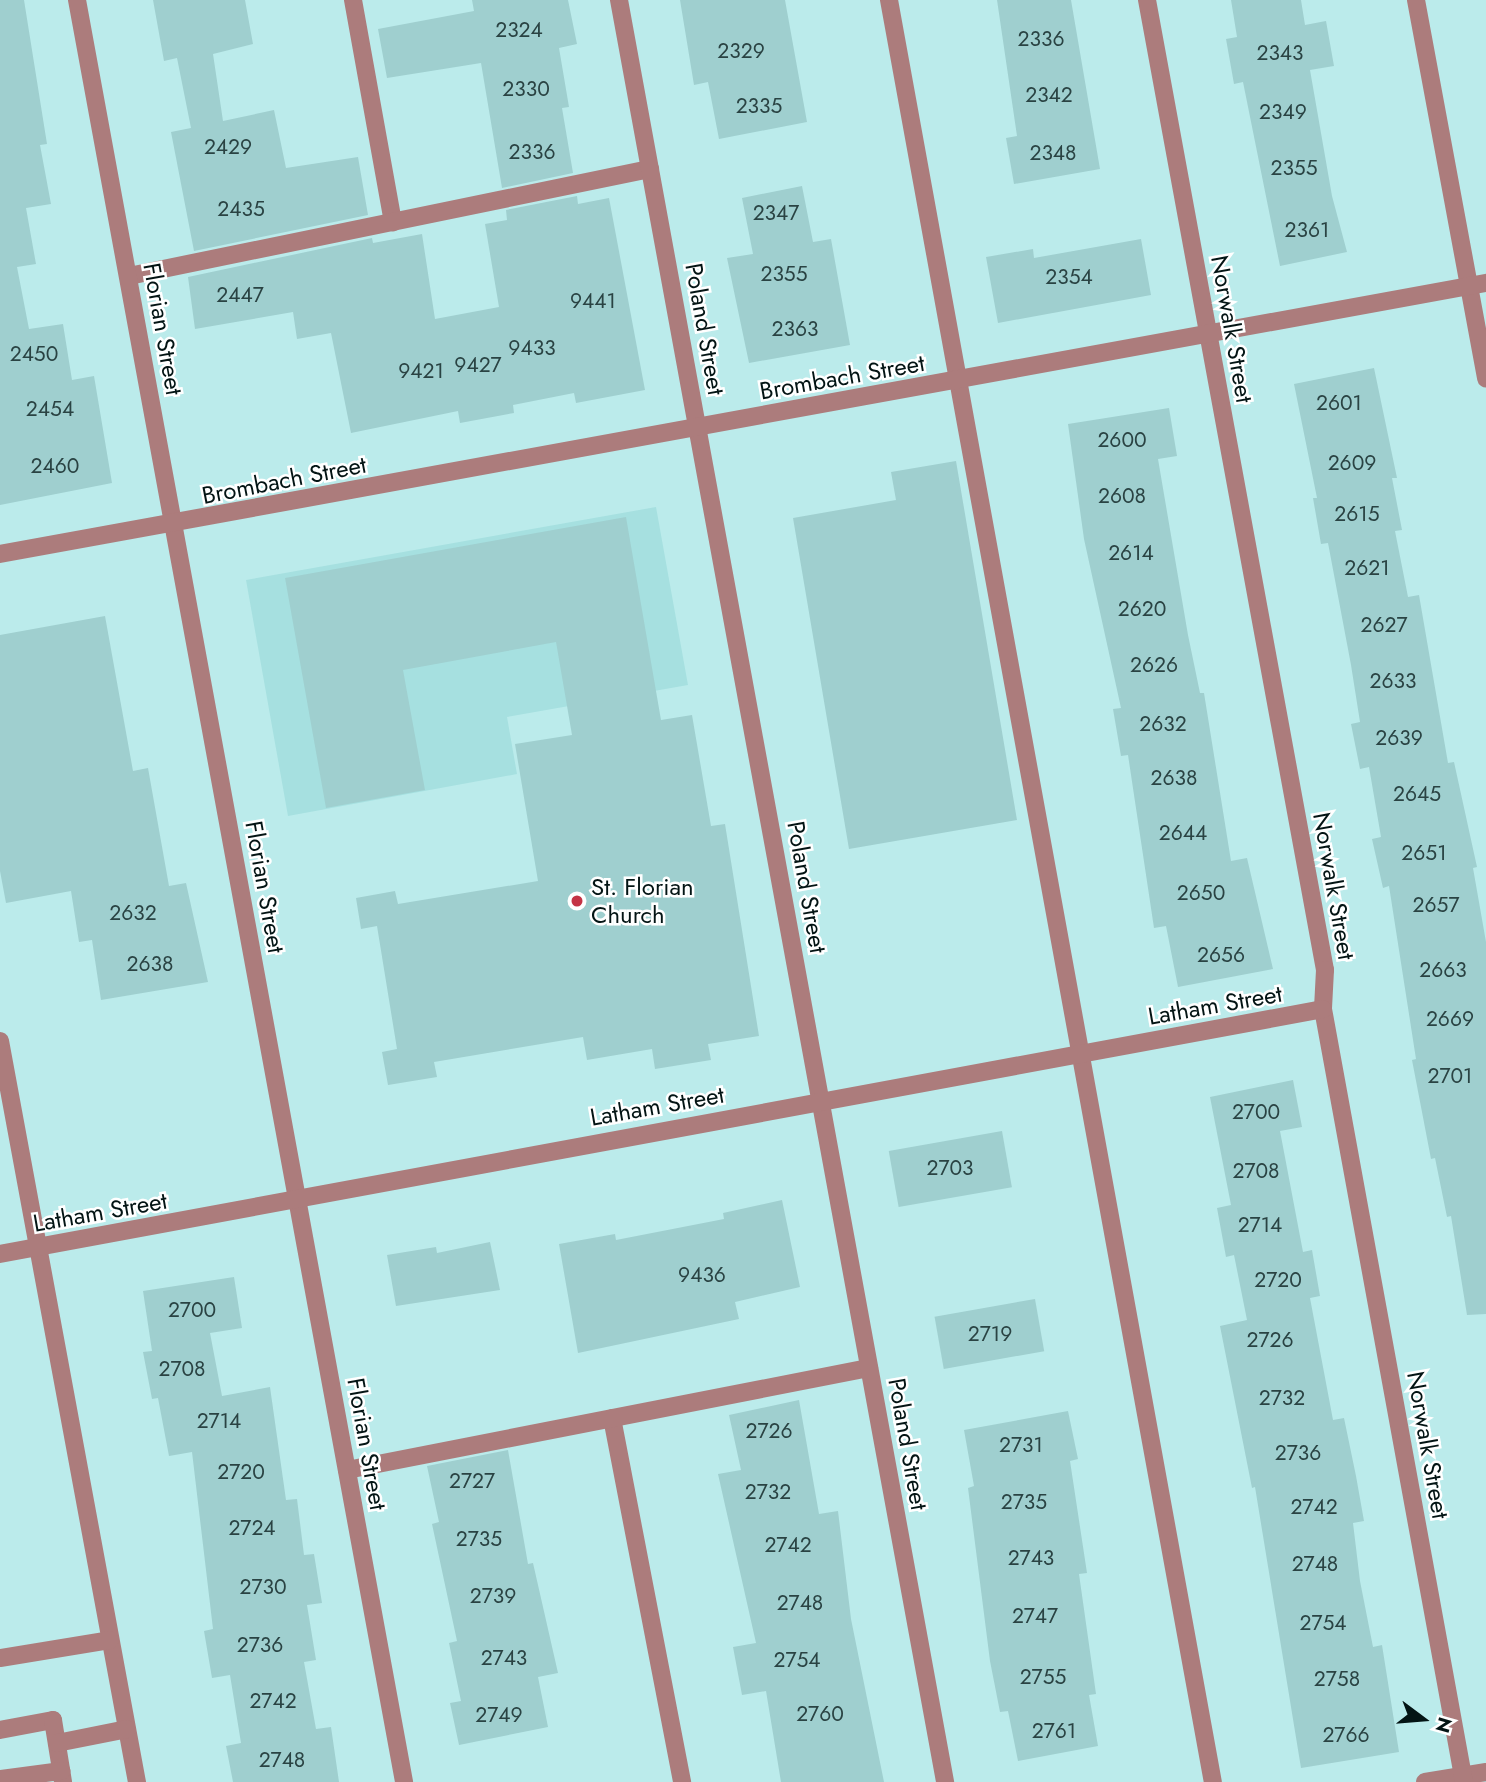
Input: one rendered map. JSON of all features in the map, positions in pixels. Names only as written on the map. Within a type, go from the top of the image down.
[{"type":"street","name":"Florian Street","points":[[78,0],[404,1782]]},
{"type":"street","points":[[353,0],[393,222]]},
{"type":"street","name":"Poland Street","points":[[619,0],[945,1782]]},
{"type":"street","points":[[889,0],[1213,1782]]},
{"type":"street","name":"Norwalk Street","points":[[1147,0],[1325,970],[1323,1009],[1464,1779]]},
{"type":"street","points":[[1416,0],[1478,285],[1486,379]]},
{"type":"street","points":[[129,276],[650,169]]},
{"type":"street","name":"Brombach Street","points":[[0,554],[174,526],[1478,285]]},
{"type":"street","name":"Latham Street","points":[[0,1254],[1323,1009]]},
{"type":"street","points":[[0,1041],[137,1782]]},
{"type":"street","points":[[346,1470],[870,1368]]},
{"type":"street","points":[[612,1418],[682,1782]]},
{"type":"street","points":[[0,1658],[110,1640]]},
{"type":"street","points":[[0,1730],[53,1720],[62,1777],[0,1779]]},
{"type":"street","points":[[57,1743],[127,1729]]},
{"type":"street","points":[[1425,1782],[1464,1779],[1486,1772]]},
{"type":"shaded area","points":[[656,507],[688,685],[507,717],[517,774],[288,816],[246,580]]},
{"type":"building","points":[[0,0],[24,0],[47,144],[40,145],[51,204],[26,208],[36,264],[17,267],[29,329],[63,324],[72,380],[94,376],[112,483],[0,505]]},
{"type":"building","points":[[153,0],[245,0],[253,44],[213,54],[223,121],[274,110],[286,168],[358,157],[368,215],[194,251],[171,132],[191,128],[177,58],[164,61]]},
{"type":"building","points":[[472,0],[568,0],[577,44],[559,48],[569,107],[562,108],[573,173],[502,188],[481,63],[387,78],[378,29],[474,11]]},
{"type":"building","points":[[680,0],[785,0],[807,122],[719,139],[708,82],[694,85]]},
{"type":"building","points":[[997,0],[1071,0],[1100,169],[1014,184],[1006,138],[1017,136]]},
{"type":"building","points":[[1231,0],[1301,0],[1305,25],[1326,21],[1334,66],[1310,70],[1332,196],[1347,252],[1280,266],[1243,82],[1234,84],[1226,39],[1237,37]]},
{"type":"building","points":[[802,186],[813,242],[831,239],[850,345],[749,363],[727,258],[753,254],[742,198]]},
{"type":"building","points":[[577,196],[578,204],[609,198],[645,390],[576,403],[574,393],[513,405],[514,413],[460,423],[458,411],[351,433],[331,333],[297,339],[293,312],[195,329],[188,277],[372,238],[373,243],[422,234],[435,319],[499,307],[485,224],[507,220],[506,210]]},
{"type":"building","points":[[1141,239],[1151,295],[998,323],[986,257],[1033,249],[1034,258]]},
{"type":"building","points":[[1374,368],[1397,478],[1392,478],[1402,530],[1395,531],[1408,597],[1419,595],[1448,763],[1454,762],[1477,867],[1473,868],[1486,942],[1486,1314],[1467,1315],[1451,1216],[1447,1217],[1435,1158],[1431,1159],[1412,1060],[1416,1059],[1389,886],[1383,888],[1372,839],[1381,837],[1369,767],[1360,769],[1351,724],[1360,722],[1351,665],[1328,543],[1321,544],[1313,498],[1317,498],[1294,384]]},
{"type":"building","points":[[1169,408],[1177,456],[1158,459],[1188,635],[1200,693],[1204,693],[1231,861],[1247,858],[1273,969],[1178,987],[1166,926],[1154,928],[1128,755],[1121,756],[1113,709],[1121,708],[1084,539],[1068,424]]},
{"type":"building","points":[[956,461],[1017,820],[849,849],[793,518],[896,500],[891,472]]},
{"type":"building","points":[[626,517],[661,720],[692,715],[711,826],[725,824],[759,1036],[708,1044],[711,1060],[655,1069],[652,1049],[587,1060],[583,1037],[434,1062],[437,1077],[388,1085],[382,1052],[397,1049],[377,926],[361,929],[356,898],[395,891],[398,904],[538,881],[515,744],[572,735],[556,642],[403,670],[425,790],[326,808],[285,578]]},
{"type":"building","points":[[105,616],[133,771],[148,768],[169,886],[186,883],[208,982],[101,1000],[92,940],[79,942],[71,891],[6,903],[0,871],[0,635]]},
{"type":"building","points":[[1293,1080],[1302,1127],[1280,1131],[1303,1252],[1312,1250],[1320,1296],[1310,1298],[1333,1420],[1344,1418],[1356,1476],[1364,1521],[1353,1523],[1360,1581],[1373,1647],[1382,1645],[1399,1752],[1301,1768],[1255,1487],[1252,1488],[1220,1326],[1247,1320],[1234,1255],[1226,1257],[1217,1208],[1231,1205],[1210,1097]]},
{"type":"building","points":[[1002,1131],[1012,1187],[899,1207],[889,1151]]},
{"type":"building","points":[[782,1200],[800,1287],[735,1302],[739,1319],[578,1353],[559,1244],[615,1234],[616,1240],[724,1219],[723,1213]]},
{"type":"building","points":[[490,1242],[500,1290],[396,1306],[387,1255],[436,1247],[437,1253]]},
{"type":"building","points":[[234,1277],[242,1328],[210,1333],[222,1396],[270,1387],[286,1500],[297,1499],[304,1555],[314,1554],[322,1603],[307,1605],[316,1660],[304,1662],[316,1729],[331,1727],[339,1782],[233,1782],[226,1746],[241,1743],[230,1675],[212,1678],[204,1631],[213,1629],[192,1452],[169,1456],[158,1398],[152,1399],[143,1352],[152,1351],[143,1291]]},
{"type":"building","points":[[1035,1299],[1044,1351],[944,1369],[935,1317]]},
{"type":"building","points":[[799,1400],[819,1514],[838,1511],[851,1619],[884,1782],[781,1782],[766,1691],[742,1695],[733,1647],[756,1643],[718,1474],[741,1470],[729,1415]]},
{"type":"building","points":[[1068,1411],[1078,1459],[1070,1461],[1087,1573],[1079,1574],[1096,1694],[1089,1695],[1098,1746],[1018,1761],[1008,1711],[1000,1712],[990,1661],[968,1488],[974,1486],[964,1430]]},
{"type":"building","points":[[508,1450],[528,1564],[533,1563],[558,1673],[538,1677],[548,1727],[459,1745],[450,1703],[461,1701],[449,1643],[457,1641],[432,1524],[439,1522],[427,1466]]},
{"type":"place","name":"St. Florian Church","points":[[577,901]]}]
